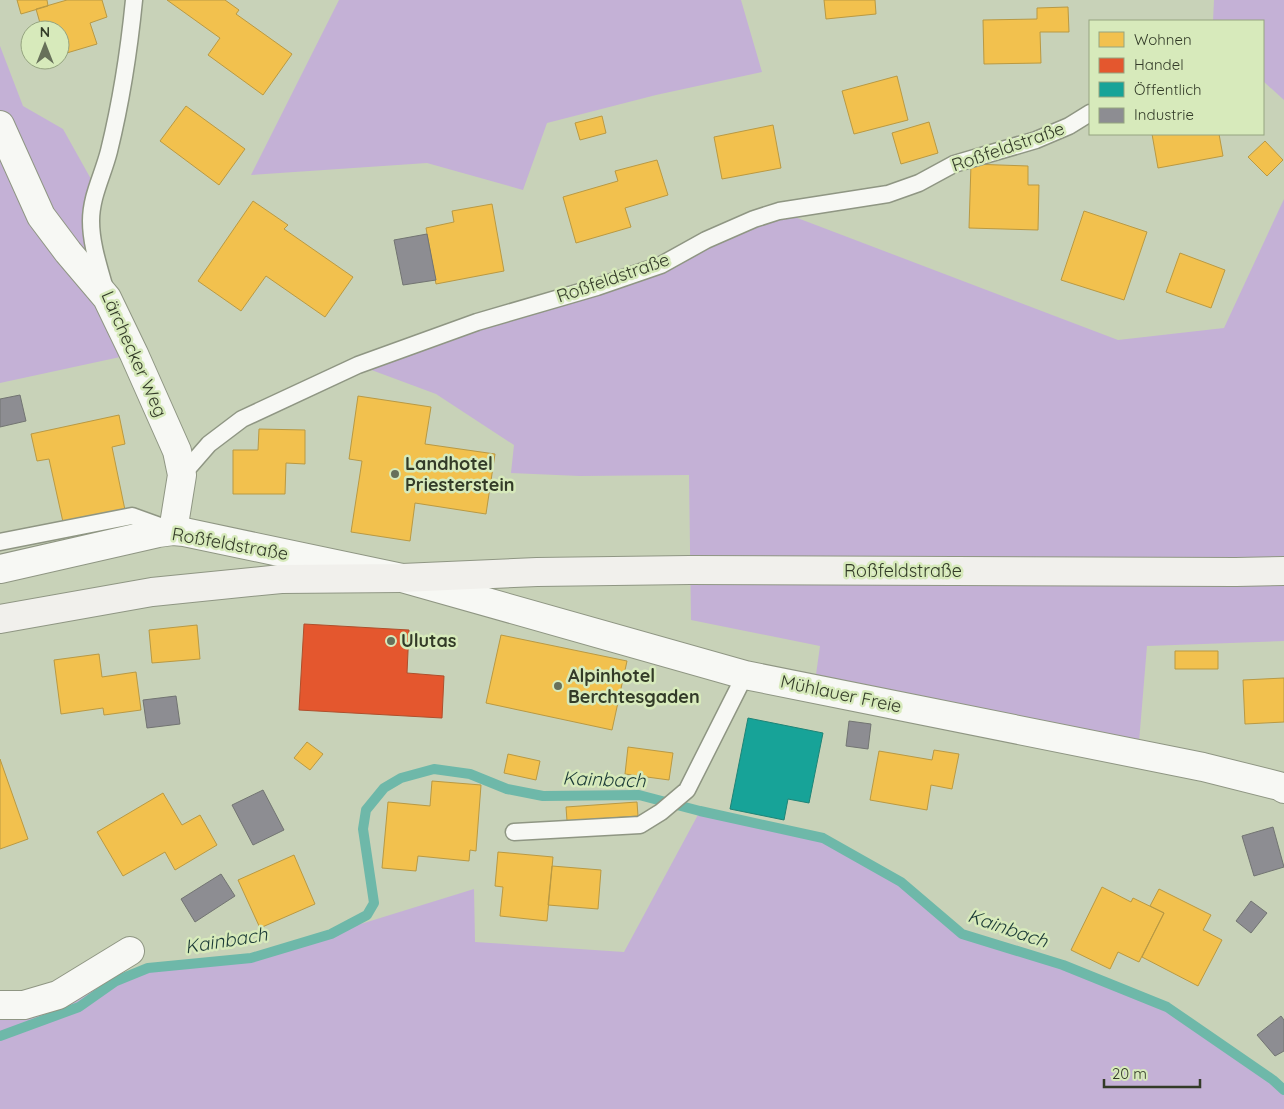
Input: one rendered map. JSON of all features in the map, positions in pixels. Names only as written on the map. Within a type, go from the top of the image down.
[{"type":"main road","name":"Roßfeldstraße","points":[[0,619],[152,592],[281,579],[402,578],[537,572],[690,570],[1284,571]]},
{"type":"street","points":[[0,125],[42,216],[68,252],[107,298]]},
{"type":"street","name":"Lärchecker Weg","points":[[107,298],[177,451],[182,475],[173,531]]},
{"type":"street","name":"Roßfeldstraße","points":[[0,569],[173,531],[402,578]]},
{"type":"street","name":"Mühlauer Freie","points":[[402,578],[745,674],[1204,767],[1279,786],[1284,789]]},
{"type":"street","points":[[0,1005],[24,1004],[58,995],[130,951]]},
{"type":"lane","name":"Lärchecker Weg","points":[[107,298],[93,243],[91,220],[96,188],[108,154],[118,110],[131,35],[134,0]]},
{"type":"lane","name":"Roßfeldstraße","points":[[182,475],[209,444],[242,419],[358,365],[477,322],[597,287],[661,265],[706,240],[754,219],[779,211],[888,194],[919,183],[954,164],[1036,140],[1069,126],[1089,114]]},
{"type":"lane","points":[[0,542],[132,516],[173,531]]},
{"type":"lane","points":[[514,832],[640,825],[661,812],[687,790],[745,674]]},
{"type":"shaded area","points":[[339,0],[741,0],[762,72],[656,95],[547,123],[523,190],[427,163],[251,175]]},
{"type":"shaded area","points":[[1214,0],[1284,0],[1284,100],[1264,82],[1264,20],[1213,20]]},
{"type":"shaded area","points":[[0,46],[23,106],[63,129],[96,188],[91,220],[134,354],[0,383]]},
{"type":"shaded area","points":[[1284,199],[1284,641],[1147,646],[1138,754],[814,689],[820,646],[691,620],[689,475],[580,476],[511,473],[514,445],[436,394],[358,365],[597,287],[779,211],[1118,340],[1224,328]]},
{"type":"shaded area","points":[[700,811],[823,838],[901,882],[962,934],[1063,965],[1167,1007],[1273,1080],[1284,1090],[1284,1109],[0,1109],[0,1005],[58,995],[116,981],[148,968],[251,958],[474,889],[475,942],[624,952]]},
{"type":"building: Wohnen","points":[[17,0],[47,0],[48,6],[21,14]]},
{"type":"building: Wohnen","points":[[67,0],[102,0],[107,17],[90,23],[97,44],[70,52],[70,20],[39,20],[36,9]]},
{"type":"building: Wohnen","points":[[167,0],[225,0],[239,10],[236,14],[292,54],[263,95],[208,55],[220,38]]},
{"type":"building: Wohnen","points":[[824,0],[875,0],[876,14],[826,19]]},
{"type":"building: Wohnen","points":[[1068,7],[1069,32],[1040,32],[1041,63],[984,64],[983,20],[1037,19],[1037,8]]},
{"type":"building: Wohnen","points":[[897,76],[908,120],[854,134],[842,91]]},
{"type":"building: Wohnen","points":[[186,106],[245,149],[219,185],[160,141]]},
{"type":"building: Wohnen","points":[[602,116],[606,133],[580,140],[575,123]]},
{"type":"building: Wohnen","points":[[929,122],[938,153],[901,164],[892,133]]},
{"type":"building: Wohnen","points":[[773,125],[781,168],[722,179],[714,137]]},
{"type":"building: Wohnen","points":[[1152,135],[1219,135],[1223,156],[1158,168]]},
{"type":"building: Wohnen","points":[[1265,141],[1283,160],[1267,176],[1248,157]]},
{"type":"building: Wohnen","points":[[657,160],[668,195],[625,208],[631,227],[576,243],[563,197],[618,181],[615,171]]},
{"type":"building: Wohnen","points":[[971,164],[1028,166],[1028,185],[1039,185],[1038,230],[969,228]]},
{"type":"building: Wohnen","points":[[253,201],[288,225],[284,229],[353,277],[325,317],[266,276],[241,311],[198,281]]},
{"type":"building: Wohnen","points":[[492,204],[504,271],[436,284],[426,228],[454,222],[452,211]]},
{"type":"building: Wohnen","points":[[1084,211],[1147,232],[1124,300],[1061,280]]},
{"type":"building: Wohnen","points":[[1180,253],[1225,270],[1211,308],[1166,292]]},
{"type":"building: Wohnen","points":[[358,396],[431,407],[425,444],[495,454],[486,514],[415,503],[410,541],[351,532],[362,461],[349,459]]},
{"type":"building: Wohnen","points":[[119,415],[125,444],[112,447],[125,510],[63,522],[49,459],[37,461],[31,434]]},
{"type":"building: Wohnen","points":[[259,429],[305,430],[305,464],[286,463],[285,494],[233,494],[233,450],[258,450]]},
{"type":"building: Wohnen","points":[[197,625],[200,659],[152,663],[149,630]]},
{"type":"building: Wohnen","points":[[501,635],[627,661],[612,730],[486,703]]},
{"type":"building: Wohnen","points":[[1175,651],[1218,651],[1218,669],[1175,669]]},
{"type":"building: Wohnen","points":[[99,654],[102,677],[136,672],[141,710],[104,715],[103,708],[61,714],[54,660]]},
{"type":"building: Wohnen","points":[[1284,678],[1284,722],[1245,724],[1243,680]]},
{"type":"building: Wohnen","points":[[307,742],[323,754],[310,770],[294,758]]},
{"type":"building: Wohnen","points":[[628,747],[673,753],[669,780],[625,774]]},
{"type":"building: Wohnen","points":[[934,750],[959,754],[952,789],[931,785],[927,810],[870,800],[879,751],[932,760]]},
{"type":"building: Wohnen","points":[[508,754],[540,761],[536,780],[504,773]]},
{"type":"building: Wohnen","points":[[0,759],[28,839],[0,849]]},
{"type":"building: Wohnen","points":[[432,781],[481,785],[476,851],[470,850],[469,861],[418,856],[416,871],[382,868],[388,802],[430,806]]},
{"type":"building: Wohnen","points":[[163,793],[182,825],[200,815],[217,845],[175,870],[165,852],[123,876],[97,832]]},
{"type":"building: Wohnen","points":[[637,802],[638,816],[567,821],[566,807]]},
{"type":"building: Wohnen","points":[[498,852],[553,857],[547,921],[500,916],[503,887],[495,886]]},
{"type":"building: Wohnen","points":[[294,855],[315,904],[260,928],[238,880]]},
{"type":"building: Wohnen","points":[[552,866],[601,870],[598,909],[548,905]]},
{"type":"building: Wohnen","points":[[1102,887],[1131,902],[1133,898],[1164,913],[1139,962],[1118,952],[1110,969],[1071,950]]},
{"type":"building: Wohnen","points":[[1159,889],[1211,915],[1203,930],[1222,940],[1198,986],[1142,957],[1164,913],[1150,906]]},
{"type":"building: Handel","points":[[304,624],[409,630],[407,673],[444,676],[442,718],[299,710]]},
{"type":"building: Öffentlich","points":[[748,718],[823,733],[809,803],[788,799],[784,820],[730,809]]},
{"type":"building: Industrie","points":[[427,234],[436,280],[403,285],[394,240]]},
{"type":"building: Industrie","points":[[20,395],[26,421],[0,427],[0,399]]},
{"type":"building: Industrie","points":[[176,696],[180,724],[147,728],[143,700]]},
{"type":"building: Industrie","points":[[849,721],[871,724],[868,749],[846,746]]},
{"type":"building: Industrie","points":[[263,790],[284,830],[253,845],[232,805]]},
{"type":"building: Industrie","points":[[1273,827],[1284,867],[1254,876],[1242,836]]},
{"type":"building: Industrie","points":[[221,874],[235,896],[195,922],[181,899]]},
{"type":"building: Industrie","points":[[1251,901],[1267,913],[1251,933],[1236,921]]},
{"type":"building: Industrie","points":[[1281,1016],[1284,1020],[1284,1051],[1275,1056],[1257,1035]]},
{"type":"waterway","name":"Kainbach","points":[[0,1036],[79,1007],[116,981],[148,968],[251,958],[331,934],[367,915],[374,903],[363,829],[366,810],[384,788],[401,778],[434,769],[470,774],[507,789],[543,796],[639,795],[700,811],[823,838],[901,882],[962,934],[1063,965],[1167,1007],[1273,1080],[1284,1090]]},
{"type":"place","name":"Landhotel Priesterstein","points":[[395,474]]},
{"type":"place","name":"Ulutas","points":[[391,641]]},
{"type":"place","name":"Alpinhotel Berchtesgaden","points":[[558,686]]}]
